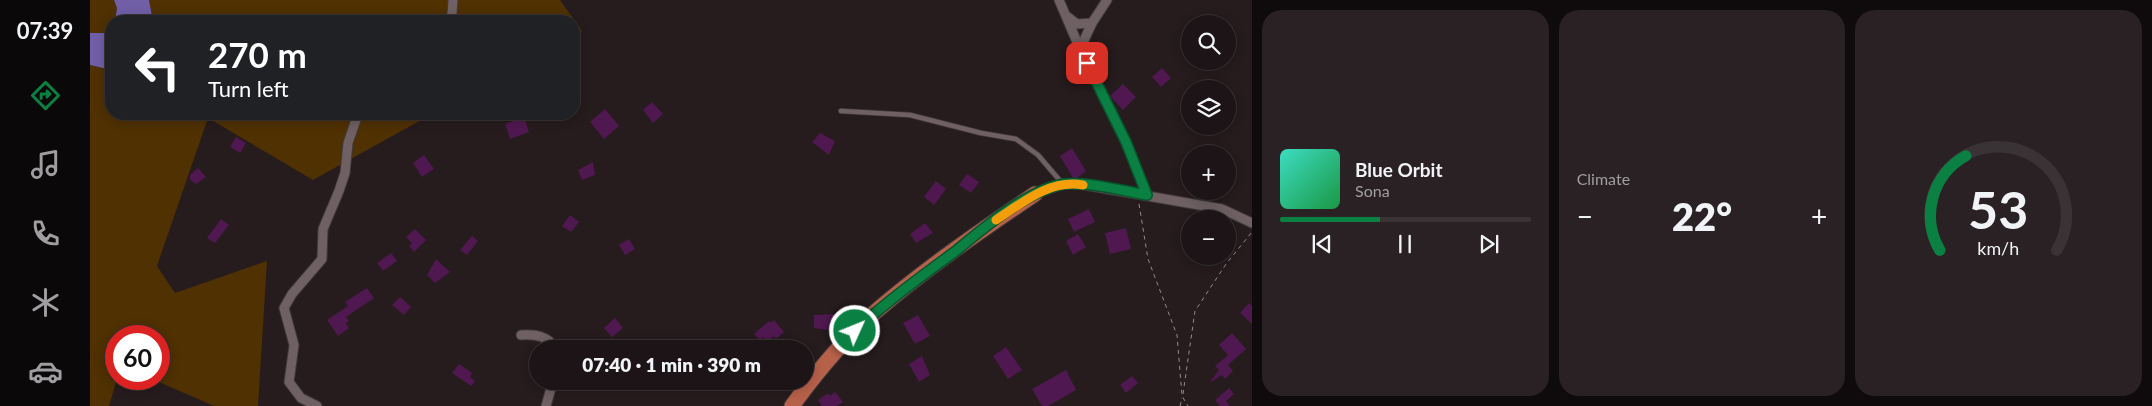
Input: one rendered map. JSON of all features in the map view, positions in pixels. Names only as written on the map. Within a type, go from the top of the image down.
[{"type":"main road","points":[[792,406],[837,352],[875,313],[991,223],[1035,194]]},
{"type":"street","points":[[451,15],[453,0]]},
{"type":"street","points":[[1080,49],[1092,23],[1107,0]]},
{"type":"street","points":[[1061,4],[1072,22],[1077,24],[1092,23]]},
{"type":"street","points":[[1061,4],[1080,49],[1126,142],[1147,195]]},
{"type":"street","points":[[317,406],[300,398],[289,382],[294,345],[284,308],[292,294],[323,256],[323,229],[340,191],[348,143],[356,120]]},
{"type":"street","points":[[1035,194],[1063,184],[1079,184],[1222,209],[1252,223]]},
{"type":"street","points":[[521,335],[543,336],[548,340]]},
{"type":"street","points":[[546,406],[550,390]]},
{"type":"lane","points":[[841,111],[910,115],[980,133],[1016,139],[1038,155],[1063,184]]},
{"type":"path","points":[[1137,194],[1148,259],[1177,335],[1182,396],[1188,406]]},
{"type":"path","points":[[1180,406],[1195,312],[1226,264],[1252,232]]},
{"type":"shaded area","points":[[90,0],[114,0],[117,8],[116,15],[105,15],[105,33],[90,33]]},
{"type":"shaded area","points":[[114,0],[149,0],[152,15],[116,15],[117,8]]},
{"type":"shaded area","points":[[149,0],[560,0],[571,15],[152,15]]},
{"type":"shaded area","points":[[90,33],[105,33],[105,69],[90,65]]},
{"type":"shaded area","points":[[90,65],[105,69],[105,120],[207,120],[157,266],[175,293],[267,261],[258,406],[214,406],[170,387],[170,325],[105,325],[105,390],[114,390],[109,406],[90,406]]},
{"type":"shaded area","points":[[211,120],[421,120],[313,180]]},
{"type":"building","points":[[1162,68],[1171,78],[1161,87],[1152,77]]},
{"type":"building","points":[[1123,84],[1136,97],[1123,110],[1110,96]]},
{"type":"building","points":[[652,102],[663,114],[653,123],[643,110]]},
{"type":"building","points":[[605,109],[619,126],[604,139],[590,122]]},
{"type":"building","points":[[516,120],[525,120],[529,132],[510,139],[505,124]]},
{"type":"building","points":[[820,133],[835,141],[829,155],[812,142]]},
{"type":"building","points":[[236,137],[246,143],[240,153],[230,147]]},
{"type":"building","points":[[1072,148],[1086,171],[1077,178],[1073,178],[1060,156]]},
{"type":"building","points":[[424,155],[434,169],[422,177],[413,163]]},
{"type":"building","points":[[593,162],[595,175],[582,180],[578,170]]},
{"type":"building","points":[[198,168],[206,177],[196,184],[190,180],[190,175]]},
{"type":"building","points":[[967,174],[979,182],[971,193],[959,185]]},
{"type":"building","points":[[936,181],[946,189],[934,205],[924,197]]},
{"type":"building","points":[[1089,209],[1095,222],[1074,232],[1068,219]]},
{"type":"building","points":[[570,215],[579,222],[571,232],[562,226]]},
{"type":"building","points":[[221,219],[229,225],[215,243],[207,238]]},
{"type":"building","points":[[925,223],[933,233],[916,243],[910,234]]},
{"type":"building","points":[[1126,228],[1131,249],[1110,254],[1105,233]]},
{"type":"building","points":[[415,229],[426,240],[414,252],[409,246],[412,243],[406,237]]},
{"type":"building","points":[[1078,234],[1086,247],[1073,255],[1066,241]]},
{"type":"building","points":[[472,236],[478,241],[467,255],[460,250]]},
{"type":"building","points":[[629,239],[635,249],[625,255],[619,245]]},
{"type":"building","points":[[391,253],[397,261],[383,271],[377,263]]},
{"type":"building","points":[[436,259],[450,272],[435,283],[427,275]]},
{"type":"building","points":[[367,288],[374,298],[346,317],[349,321],[346,323],[349,328],[338,336],[327,320],[348,306],[345,302]]},
{"type":"building","points":[[400,297],[411,307],[404,315],[392,305]]},
{"type":"building","points":[[1249,303],[1252,306],[1252,324],[1240,313]]},
{"type":"building","points":[[835,314],[836,331],[814,328],[814,315]]},
{"type":"building","points":[[918,315],[930,336],[915,344],[903,323]]},
{"type":"building","points":[[615,318],[623,328],[612,337],[604,328]]},
{"type":"building","points":[[774,320],[784,332],[776,339],[774,336],[769,340],[765,340],[763,337],[760,340],[754,334],[769,321],[770,323]]},
{"type":"building","points":[[1232,333],[1246,349],[1228,365],[1233,371],[1225,379],[1222,375],[1209,383],[1219,370],[1215,366],[1228,355],[1219,345]]},
{"type":"building","points":[[1006,347],[1022,370],[1008,379],[993,356]]},
{"type":"building","points":[[922,356],[930,375],[919,382],[909,364]]},
{"type":"building","points":[[459,364],[472,373],[470,377],[475,381],[471,386],[452,373]]},
{"type":"building","points":[[1066,370],[1076,390],[1048,406],[1042,406],[1032,389]]},
{"type":"building","points":[[1132,376],[1138,383],[1126,393],[1120,385]]},
{"type":"building","points":[[1229,388],[1234,394],[1226,401],[1230,406],[1220,406],[1215,400]]},
{"type":"building","points":[[835,392],[843,402],[837,406],[822,406],[818,400],[828,393],[830,396]]},
{"type":"slow traffic","points":[[996,220],[1035,194],[1063,184],[1083,185]]},
{"type":"route","points":[[855,331],[906,287],[991,223],[1035,194],[1063,184],[1079,184],[1147,195],[1126,142],[1087,63]]}]
